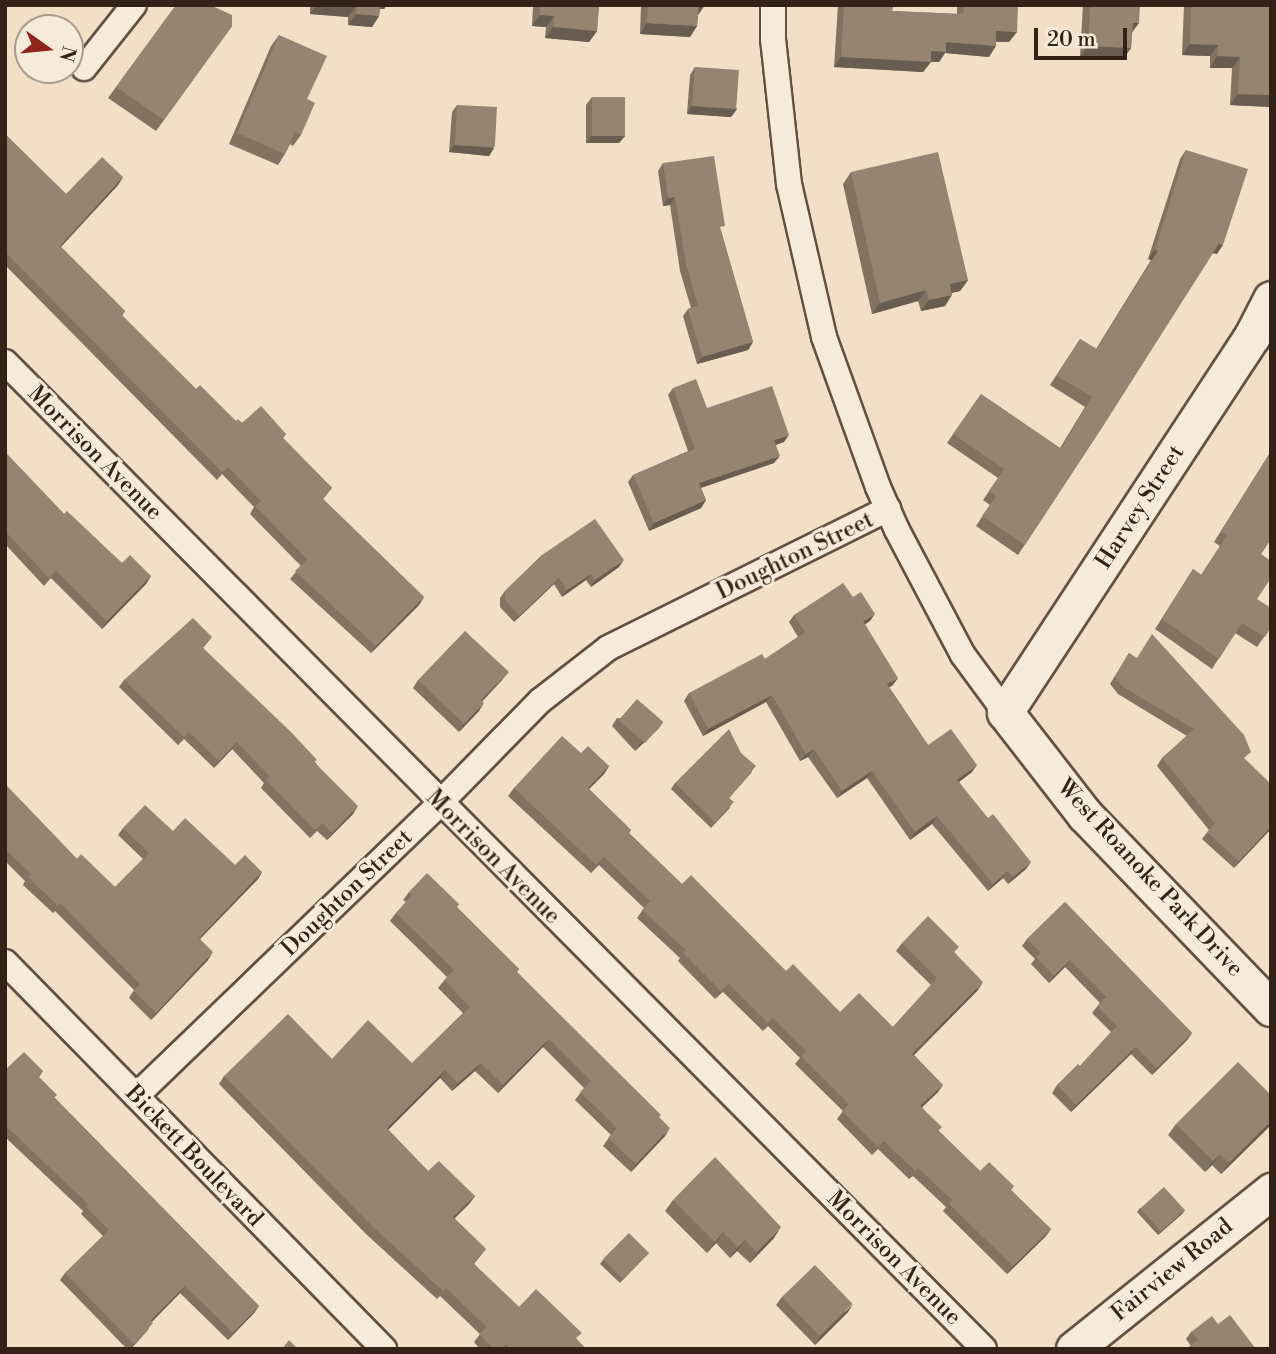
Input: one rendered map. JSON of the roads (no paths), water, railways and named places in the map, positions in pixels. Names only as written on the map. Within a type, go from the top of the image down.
[{"type":"street","points":[[85,68],[134,5]]},
{"type":"street","name":"West Roanoke Park Drive","points":[[773,5],[773,39],[789,184],[824,337],[888,509],[963,655],[1005,712],[1085,815],[1271,1008]]},
{"type":"street","name":"Harvey Street","points":[[1005,712],[1262,343],[1271,299]]},
{"type":"street","name":"Morrison Avenue","points":[[5,362],[984,1349]]},
{"type":"street","name":"Doughton Street","points":[[136,1096],[440,803],[540,701],[608,648],[888,509]]},
{"type":"street","name":"Bickett Boulevard","points":[[5,962],[384,1349]]},
{"type":"street","name":"Fairview Road","points":[[1074,1349],[1271,1191]]}]
